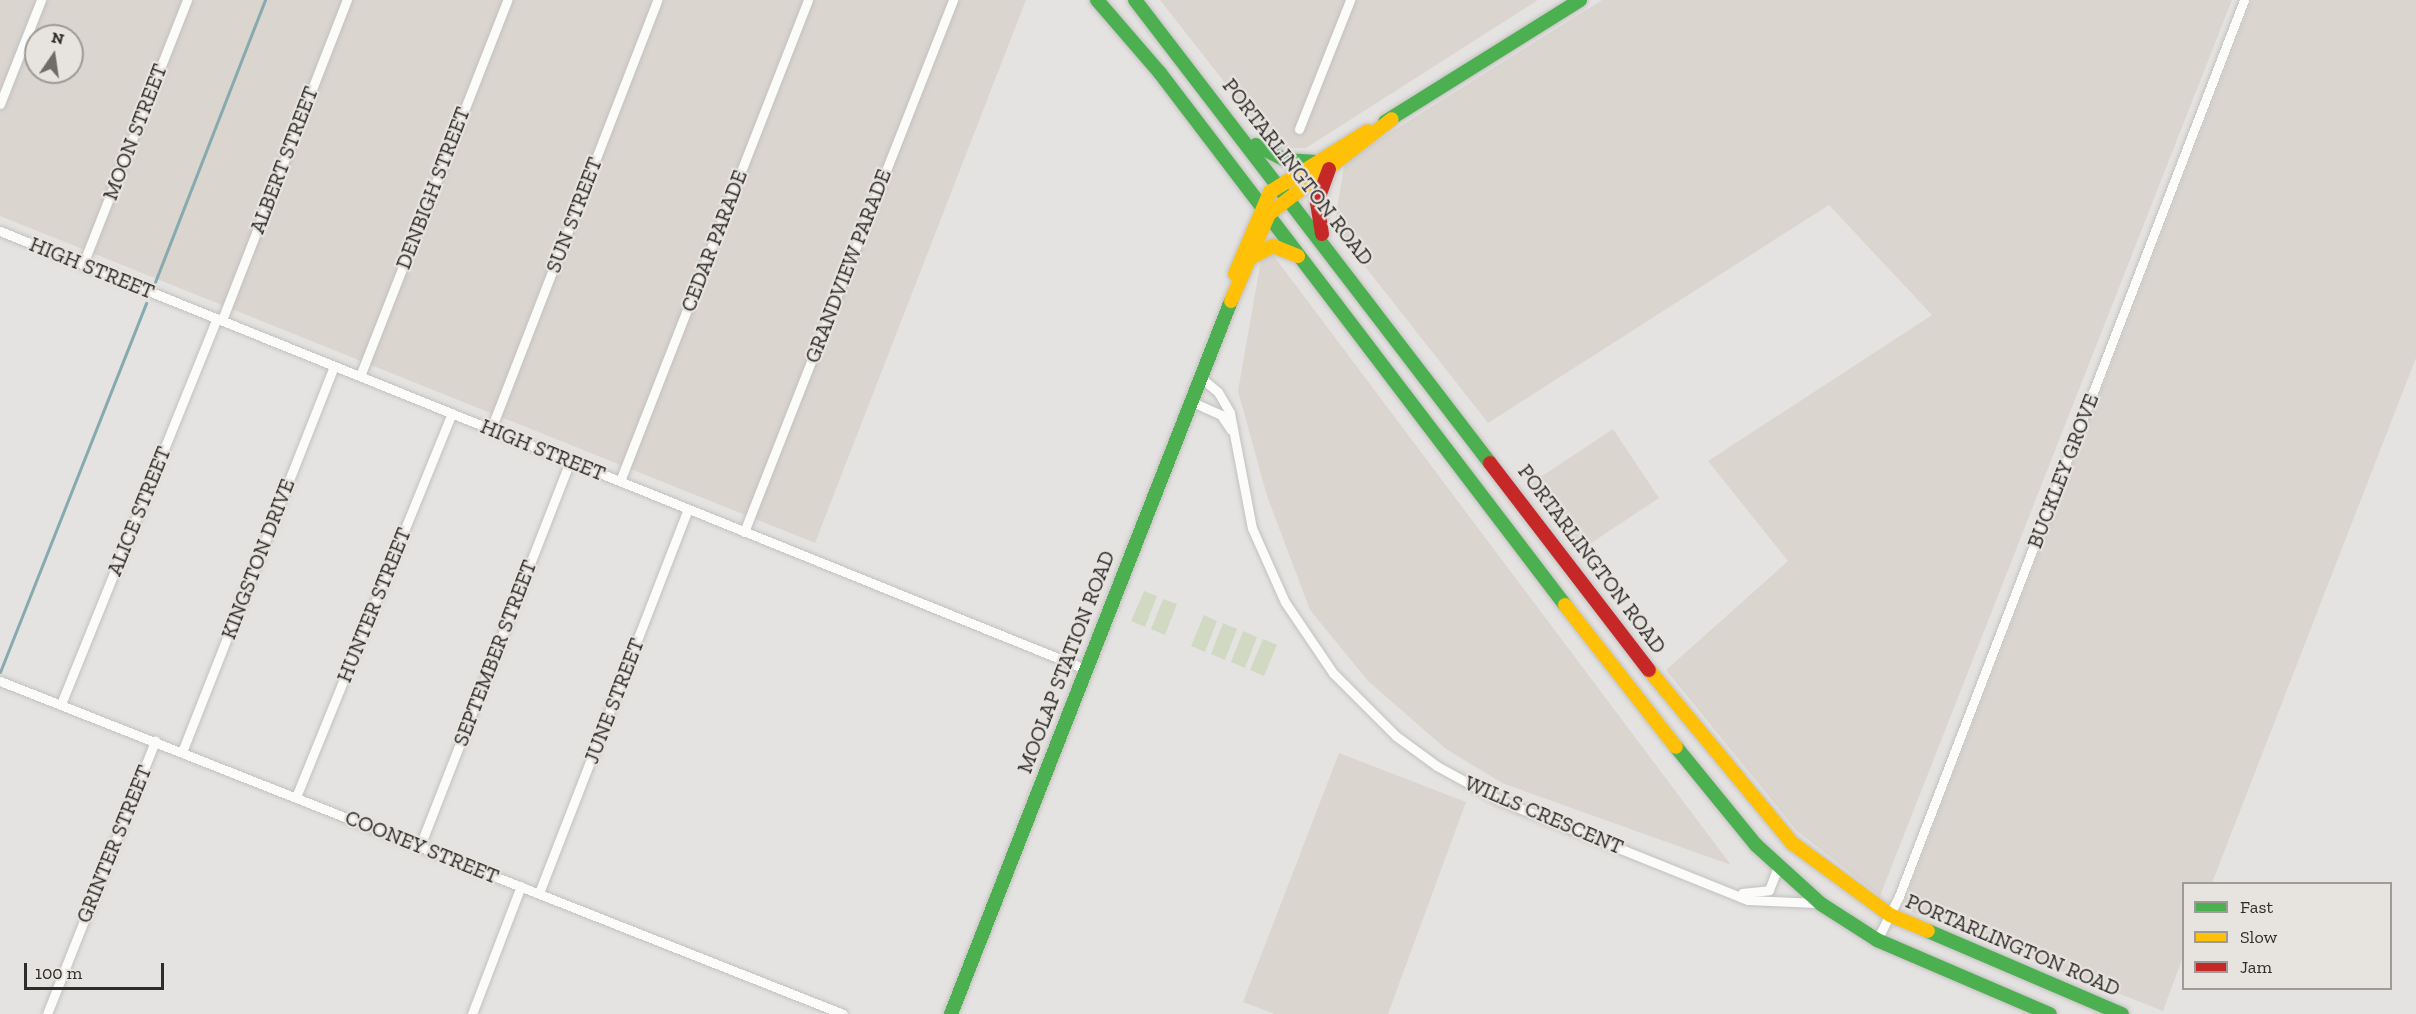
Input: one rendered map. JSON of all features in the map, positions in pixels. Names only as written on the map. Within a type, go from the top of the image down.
[{"type":"main road","points":[[1097,0],[1265,209],[1715,799],[1778,867],[1821,904],[1877,940],[2050,1014]]},
{"type":"main road","name":"PORTARLINGTON ROAD","points":[[1135,0],[1285,189],[1750,798],[1826,872],[1890,915],[2122,1014]]},
{"type":"main road","points":[[1265,209],[1316,162],[1392,119],[1580,0]]},
{"type":"main road","points":[[1285,189],[1332,165],[1392,119]]},
{"type":"main road","points":[[1243,135],[1272,155],[1316,162]]},
{"type":"main road","points":[[1323,240],[1317,202],[1332,165]]},
{"type":"main road","name":"MOOLAP STATION ROAD","points":[[1220,325],[1251,258],[1265,209]]},
{"type":"main road","name":"MOOLAP STATION ROAD","points":[[951,1014],[1265,209]]},
{"type":"main road","points":[[1251,258],[1259,249],[1273,246],[1302,259]]},
{"type":"street","points":[[0,104],[41,0]]},
{"type":"street","name":"MOON STREET","points":[[83,264],[186,0]]},
{"type":"street","name":"ALBERT STREET","points":[[219,319],[347,0]]},
{"type":"street","name":"DENBIGH STREET","points":[[360,376],[507,0]]},
{"type":"street","name":"SUN STREET","points":[[491,429],[657,0]]},
{"type":"street","name":"CEDAR PARADE","points":[[620,481],[808,0]]},
{"type":"street","name":"GRANDVIEW PARADE","points":[[744,532],[953,0]]},
{"type":"street","points":[[1299,129],[1350,0]]},
{"type":"street","name":"BUCKLEY GROVE","points":[[1877,940],[1890,915],[2244,0]]},
{"type":"street","name":"HIGH STREET","points":[[0,231],[1085,669]]},
{"type":"street","name":"ALICE STREET","points":[[61,704],[219,319]]},
{"type":"street","name":"KINGSTON DRIVE","points":[[182,752],[334,366]]},
{"type":"street","name":"WILLS CRESCENT","points":[[1200,377],[1227,406],[1252,528],[1284,602],[1333,673],[1374,717],[1437,766],[1499,800],[1760,904],[1795,899],[1821,904]]},
{"type":"street","points":[[1190,401],[1221,415],[1232,432]]},
{"type":"street","name":"HUNTER STREET","points":[[296,797],[452,413]]},
{"type":"street","name":"SEPTEMBER STREET","points":[[420,846],[570,461]]},
{"type":"street","name":"JUNE STREET","points":[[539,893],[688,509]]},
{"type":"street","name":"COONEY STREET","points":[[0,681],[843,1014]]},
{"type":"street","name":"GRINTER STREET","points":[[47,1014],[155,741]]},
{"type":"street","name":"WILLS CRESCENT","points":[[1728,890],[1763,894],[1778,867]]},
{"type":"street","points":[[471,1014],[521,886]]},
{"type":"shaded area","points":[[0,0],[1026,0],[815,543],[0,216]]},
{"type":"shaded area","points":[[1160,0],[1538,0],[1306,148],[1276,148]]},
{"type":"shaded area","points":[[1602,0],[2232,0],[1880,896],[1797,831],[1666,670],[1788,561],[1708,461],[1932,315],[1829,205],[1488,423],[1334,227],[1345,161]]},
{"type":"shaded area","points":[[2252,0],[2416,0],[2416,358],[2212,882],[2182,882],[2182,960],[2163,1011],[1902,908]]},
{"type":"shaded area","points":[[1264,243],[1731,865],[1502,783],[1446,749],[1368,681],[1310,610],[1267,496],[1238,391]]},
{"type":"shaded area","points":[[1613,429],[1659,498],[1576,553],[1530,484]]},
{"type":"shaded area","points":[[1339,753],[1466,802],[1388,1014],[1275,1014],[1243,1002]]},
{"type":"green space","points":[[1144,591],[1157,596],[1145,627],[1131,621]]},
{"type":"green space","points":[[1163,599],[1177,604],[1165,635],[1151,629]]},
{"type":"green space","points":[[1204,615],[1217,621],[1205,652],[1191,646]]},
{"type":"green space","points":[[1223,623],[1237,629],[1225,660],[1211,654]]},
{"type":"green space","points":[[1243,631],[1257,637],[1245,668],[1231,662]]},
{"type":"green space","points":[[1263,639],[1277,645],[1264,676],[1250,670]]},
{"type":"waterway","points":[[155,282],[265,0]]},
{"type":"waterway","points":[[0,672],[146,303]]},
{"type":"traffic: fast","points":[[1097,0],[1160,73],[1565,605]]},
{"type":"traffic: fast","points":[[1135,0],[1490,463]]},
{"type":"traffic: fast","points":[[1385,122],[1580,0]]},
{"type":"traffic: fast","points":[[1256,145],[1286,160],[1316,162]]},
{"type":"traffic: fast","points":[[951,1014],[1231,301]]},
{"type":"traffic: fast","points":[[1676,747],[1756,845],[1821,904],[1877,940],[2050,1014]]},
{"type":"traffic: fast","points":[[1928,931],[2122,1014]]},
{"type":"traffic: slow","points":[[1231,301],[1269,214],[1392,119]]},
{"type":"traffic: slow","points":[[1235,274],[1270,192],[1368,131]]},
{"type":"traffic: slow","points":[[1252,257],[1273,246],[1298,256]]},
{"type":"traffic: slow","points":[[1565,605],[1676,747]]},
{"type":"traffic: slow","points":[[1649,670],[1792,843],[1890,915],[1928,931]]},
{"type":"traffic: jam","points":[[1322,234],[1317,202],[1329,169]]},
{"type":"traffic: jam","points":[[1490,463],[1649,670]]}]
